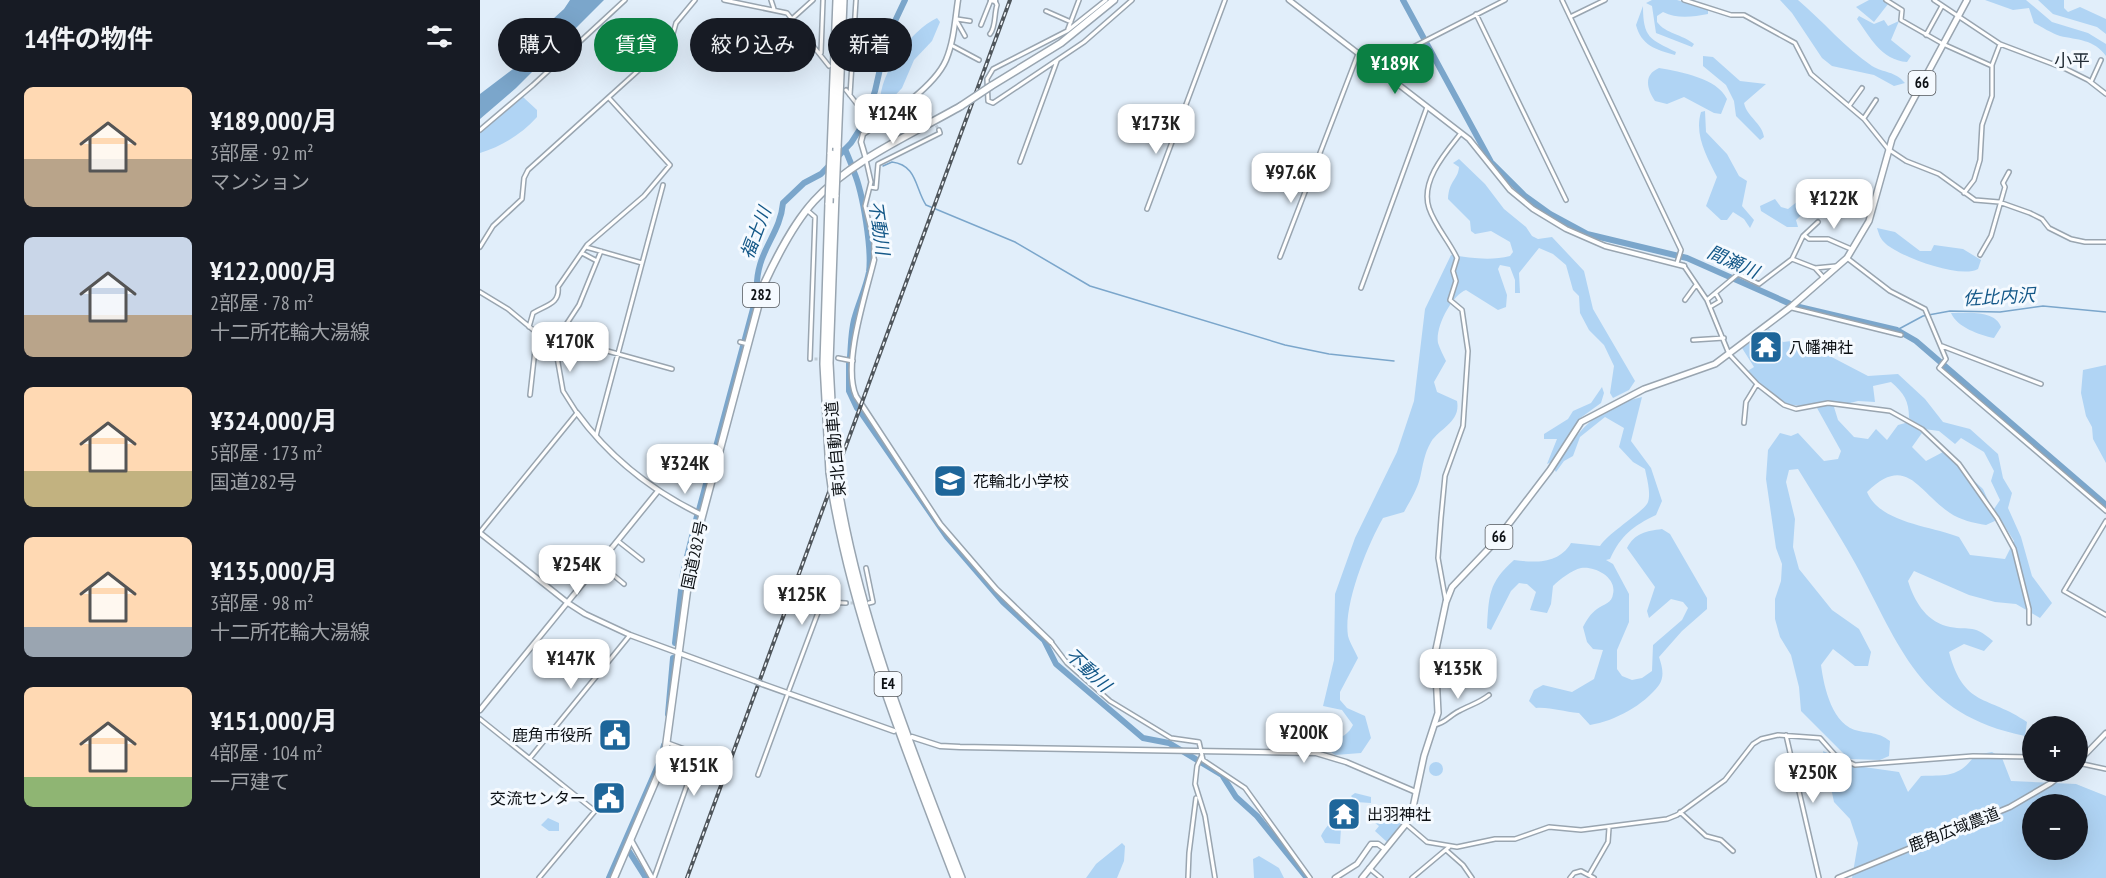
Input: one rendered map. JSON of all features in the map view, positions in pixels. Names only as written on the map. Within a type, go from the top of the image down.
[{"type":"highway","name":"東北自動車道","points":[[837,0],[824,344],[830,472],[849,573],[873,658],[955,878]]},
{"type":"highway","name":"東北自動車道","points":[[843,0],[830,351],[837,483],[854,572],[879,656],[961,878]]},
{"type":"highway","name":"282","points":[[866,160],[961,106],[1061,43],[1068,34],[1114,0]]},
{"type":"highway","name":"国道282号","points":[[614,878],[660,772],[668,743],[687,579],[764,284],[774,261],[807,210],[832,184],[866,160]]},
{"type":"main road","name":"66","points":[[1362,878],[1406,824],[1412,812],[1440,700],[1434,672],[1435,654],[1446,602],[1459,578],[1495,542],[1541,482],[1581,422],[1628,396],[1696,373],[1729,354],[1791,307],[1847,258],[1874,208],[1888,149],[1967,0]]},
{"type":"street","points":[[480,130],[518,99],[625,0]]},
{"type":"street","points":[[480,247],[493,226],[522,199],[524,178],[528,170],[671,41],[676,23],[695,0]]},
{"type":"street","points":[[723,0],[774,9],[793,18],[812,0]]},
{"type":"street","points":[[771,0],[774,9]]},
{"type":"street","points":[[821,54],[823,0]]},
{"type":"street","points":[[850,95],[856,0]]},
{"type":"street","points":[[958,0],[951,45],[941,69],[895,115],[874,126],[863,135],[861,142],[870,187],[866,206],[874,242],[874,260],[858,322],[851,382],[856,396],[940,524],[996,589],[1051,642],[1067,663],[1110,701],[1171,738],[1199,742],[1203,751],[1203,760],[1250,794],[1311,878]]},
{"type":"street","points":[[981,25],[993,0],[997,5],[993,16],[994,30],[990,34]]},
{"type":"street","points":[[1068,34],[1079,0]]},
{"type":"street","points":[[1106,0],[1068,34],[993,69],[987,79],[988,101],[993,103],[1068,53],[1100,30],[1132,0]]},
{"type":"street","points":[[1148,209],[1225,0]]},
{"type":"street","points":[[1289,0],[1469,139],[1510,190],[1533,209],[1566,229],[1605,246],[1678,262],[1684,266],[1707,300],[1729,354],[1757,384],[1784,405],[1791,408],[1828,403],[1881,409],[1907,419],[1922,429],[1959,464],[1998,518],[2014,549],[2030,609],[2029,623]]},
{"type":"street","points":[[1376,66],[1505,0]]},
{"type":"street","points":[[1562,0],[1681,250],[1678,262]]},
{"type":"street","points":[[1569,17],[1605,0]]},
{"type":"street","points":[[1684,0],[1731,15],[1744,15],[1796,43],[1811,74],[1864,119],[1888,149],[1906,161],[1939,174],[1975,200],[2001,202],[2036,216],[2049,228],[2071,239],[2106,242]]},
{"type":"street","points":[[1886,0],[1902,10],[1900,20],[1943,44],[1992,66]]},
{"type":"street","points":[[1934,0],[2000,44],[2015,52],[2058,65],[2091,82],[2106,94]]},
{"type":"street","points":[[1926,35],[1942,6]]},
{"type":"street","points":[[1046,11],[1071,22]]},
{"type":"street","points":[[1476,14],[1566,200]]},
{"type":"street","points":[[955,18],[970,21]]},
{"type":"street","points":[[955,18],[965,36]]},
{"type":"street","points":[[1061,43],[1068,53]]},
{"type":"street","points":[[1964,194],[1974,180],[1980,160],[1982,125],[1992,96],[1992,66],[2000,44]]},
{"type":"street","points":[[951,45],[979,60]]},
{"type":"street","points":[[816,48],[828,64]]},
{"type":"street","points":[[1280,257],[1358,52]]},
{"type":"street","points":[[1020,162],[1057,60]]},
{"type":"street","points":[[2091,82],[2101,60]]},
{"type":"street","points":[[1849,106],[1862,88]]},
{"type":"street","points":[[846,90],[874,126]]},
{"type":"street","points":[[529,327],[533,313],[556,301],[559,295],[558,287],[586,247],[644,196],[670,165],[609,98]]},
{"type":"street","points":[[1864,119],[1876,100]]},
{"type":"street","points":[[1361,288],[1427,107]]},
{"type":"street","points":[[895,115],[910,123],[928,112],[929,114]]},
{"type":"street","points":[[870,187],[876,188],[878,164],[940,133],[939,130]]},
{"type":"street","points":[[1446,602],[1438,558],[1441,518],[1445,476],[1463,426],[1468,351],[1462,310],[1450,300],[1456,281],[1453,271],[1456,258],[1430,210],[1428,200],[1430,186],[1442,157],[1461,133]]},
{"type":"street","points":[[1980,255],[1991,236],[2005,187],[2003,183],[2009,172]]},
{"type":"street","points":[[595,437],[663,184]]},
{"type":"street","points":[[807,210],[814,217],[810,359]]},
{"type":"street","points":[[1707,300],[1738,274],[1759,284],[1792,259],[1804,235],[1818,222]]},
{"type":"street","points":[[1804,235],[1838,242],[1853,250]]},
{"type":"street","points":[[586,247],[642,263]]},
{"type":"street","points":[[601,251],[576,311],[556,338],[563,391],[595,437],[658,491],[702,515]]},
{"type":"street","points":[[582,253],[597,261]]},
{"type":"street","points":[[1847,258],[1890,291],[1920,305],[1928,312],[1946,359],[1938,367],[2106,511]]},
{"type":"street","points":[[1792,259],[1815,268],[1839,266]]},
{"type":"street","points":[[1815,268],[1825,279]]},
{"type":"street","points":[[1685,300],[1696,285]]},
{"type":"street","points":[[480,292],[508,309],[537,332],[672,369]]},
{"type":"street","points":[[1710,308],[1720,301],[1716,294]]},
{"type":"street","points":[[1791,307],[1901,335]]},
{"type":"street","points":[[530,395],[537,332]]},
{"type":"street","points":[[1693,340],[1724,338]]},
{"type":"street","points":[[740,342],[748,344]]},
{"type":"street","points":[[1942,346],[2041,384]]},
{"type":"street","points":[[838,358],[853,361]]},
{"type":"street","points":[[1744,423],[1746,402],[1757,384]]},
{"type":"street","points":[[577,413],[480,533],[568,603],[630,635],[894,731]]},
{"type":"street","points":[[480,710],[658,491]]},
{"type":"street","points":[[2106,521],[2064,591],[2106,615]]},
{"type":"street","points":[[618,541],[642,560]]},
{"type":"street","points":[[600,564],[624,584]]},
{"type":"street","points":[[866,568],[873,602],[869,603]]},
{"type":"street","points":[[789,690],[819,610],[824,604],[846,603]]},
{"type":"street","points":[[530,758],[630,635]]},
{"type":"street","points":[[1434,725],[1442,724],[1456,712],[1475,706],[1489,695]]},
{"type":"street","points":[[758,775],[787,696]]},
{"type":"street","points":[[480,719],[595,811],[539,878]]},
{"type":"street","points":[[2088,752],[2106,733]]},
{"type":"street","points":[[1406,824],[1427,842],[1448,849],[1495,839],[1515,839],[1549,827],[1581,830],[1654,822],[1680,813],[1725,780],[1755,742],[1771,735],[1820,738],[1835,754],[1855,765],[1973,756],[2022,757]]},
{"type":"street","points":[[1785,735],[1819,878]]},
{"type":"street","points":[[912,737],[940,746],[960,747],[1316,753],[1346,762],[1416,792]]},
{"type":"street","points":[[653,878],[698,754],[668,743]]},
{"type":"street","points":[[1188,878],[1197,766],[1203,751]]},
{"type":"street","points":[[2088,764],[2106,769]]},
{"type":"street","name":"鹿角広域農道","points":[[1838,878],[2010,807],[2052,782]]},
{"type":"street","points":[[1196,796],[1205,816],[1215,878]]},
{"type":"street","points":[[1680,813],[1706,836],[1721,840],[1732,851]]},
{"type":"street","points":[[1589,875],[1608,842],[1609,828]]},
{"type":"street","points":[[630,841],[653,878]]},
{"type":"street","points":[[1338,877],[1357,864],[1371,844],[1378,844],[1385,849]]},
{"type":"street","points":[[1414,878],[1448,849]]},
{"type":"street","points":[[1448,849],[1472,878]]},
{"type":"street","points":[[1370,868],[1381,878]]},
{"type":"street","points":[[1570,878],[1574,873],[1581,871],[1594,878]]},
{"type":"shaded area","points":[[570,0],[604,0],[582,22],[582,18],[554,18]]},
{"type":"shaded area","points":[[1652,0],[1677,0],[1708,9],[1708,14],[1696,16],[1679,16],[1663,12],[1657,16],[1657,22],[1661,26],[1694,44],[1692,47],[1656,33],[1652,6],[1646,3]]},
{"type":"shaded area","points":[[1780,0],[1798,0],[1862,59],[1876,68],[1897,76],[1905,83],[1894,86],[1874,75],[1832,66],[1822,58],[1792,13]]},
{"type":"shaded area","points":[[1869,0],[1883,0],[1888,4],[1874,22],[1856,7]]},
{"type":"shaded area","points":[[1985,0],[2026,0],[2052,22],[2088,33],[2106,44],[2106,56],[2091,43],[2060,36],[2034,23],[2029,8],[2013,10]]},
{"type":"shaded area","points":[[2038,0],[2064,0],[2064,8],[2068,12],[2080,7],[2106,19],[2106,34],[2097,27],[2053,14]]},
{"type":"shaded area","points":[[1643,6],[1644,25],[1650,36],[1676,52],[1675,55],[1650,46],[1638,32],[1636,25]]},
{"type":"shaded area","points":[[1859,16],[1874,24],[1884,20],[1888,26],[1899,21],[1891,40],[1911,56],[1907,62],[1890,57],[1883,52],[1857,19]]},
{"type":"shaded area","points":[[937,18],[940,22],[932,41],[912,65],[912,37]]},
{"type":"shaded area","points":[[1703,56],[1713,57],[1740,81],[1766,84],[1744,103],[1763,132],[1764,137],[1760,140],[1736,116],[1734,101],[1726,85],[1703,66]]},
{"type":"shaded area","points":[[1659,68],[1698,77],[1715,86],[1727,99],[1721,114],[1714,113],[1684,97],[1667,104],[1655,101],[1648,83],[1650,74]]},
{"type":"shaded area","points":[[509,72],[532,72],[480,119],[480,94]]},
{"type":"shaded area","points":[[888,72],[909,72],[902,88],[885,106],[880,103]]},
{"type":"shaded area","points":[[523,97],[537,110],[537,117],[511,139],[480,153],[480,133]]},
{"type":"shaded area","points":[[1705,111],[1706,132],[1727,154],[1739,176],[1747,181],[1742,206],[1754,220],[1750,228],[1744,219],[1733,212],[1727,220],[1721,220],[1706,206],[1717,177],[1700,137],[1699,121],[1701,112]]},
{"type":"shaded area","points":[[1459,159],[1485,184],[1504,209],[1526,227],[1532,236],[1538,239],[1552,237],[1584,271],[1593,309],[1635,381],[1629,390],[1613,398],[1610,393],[1614,366],[1604,345],[1589,330],[1580,313],[1579,296],[1573,290],[1566,265],[1553,254],[1539,248],[1519,273],[1520,293],[1515,293],[1515,280],[1510,267],[1500,265],[1498,269],[1507,295],[1506,307],[1498,310],[1466,290],[1455,298],[1439,329],[1438,343],[1446,361],[1434,382],[1437,392],[1457,401],[1456,414],[1431,442],[1425,455],[1417,487],[1404,512],[1383,518],[1370,543],[1349,608],[1348,636],[1358,658],[1340,692],[1340,700],[1347,708],[1365,716],[1371,738],[1361,753],[1335,755],[1325,747],[1346,734],[1353,725],[1342,710],[1323,706],[1334,660],[1335,594],[1355,538],[1397,452],[1414,401],[1425,309],[1451,255],[1495,258],[1510,256],[1513,252],[1510,242],[1491,231],[1475,234],[1471,231],[1470,221],[1448,199],[1459,167],[1453,163]]},
{"type":"shaded area","points":[[1775,199],[1781,207],[1788,209],[1798,201],[1803,201],[1808,209],[1796,220],[1798,227],[1787,227],[1761,211],[1760,206]]},
{"type":"shaded area","points":[[1877,228],[1895,232],[1920,251],[1931,251],[1934,245],[1963,249],[1981,260],[1978,269],[1958,271],[1945,269],[1904,255],[1886,244]]},
{"type":"shaded area","points":[[1951,313],[1987,315],[1998,322],[2001,327],[1994,338],[1988,337],[1963,326]]},
{"type":"shaded area","points":[[1769,329],[1783,342],[1799,340],[1868,376],[1898,374],[1925,399],[1943,422],[1970,429],[1998,454],[2003,478],[2012,493],[2008,508],[2021,537],[2032,576],[2052,603],[2040,618],[2016,604],[1995,602],[1969,595],[1914,571],[1908,581],[1917,602],[1932,619],[1954,628],[1975,629],[1993,641],[1984,651],[1964,644],[1949,652],[1962,683],[1979,698],[2022,719],[2022,735],[1989,726],[1960,712],[1936,694],[1917,673],[1901,649],[1834,527],[1798,469],[1789,470],[1786,482],[1795,519],[1793,547],[1799,569],[1832,610],[1859,629],[1871,652],[1868,666],[1855,666],[1833,649],[1821,665],[1827,694],[1836,714],[1850,728],[1878,735],[1890,741],[1889,756],[1880,760],[1849,759],[1801,711],[1799,687],[1791,655],[1780,637],[1775,619],[1775,599],[1781,581],[1782,564],[1776,548],[1766,479],[1768,450],[1780,433],[1791,436],[1798,433],[1824,461],[1838,459],[1841,451],[1817,408],[1785,404],[1746,372],[1754,367],[1742,348]],"holes":[[[1891,382],[1907,402],[1909,418],[1924,429],[1939,431],[1955,444],[1961,438],[1984,452],[1994,471],[1991,481],[2000,500],[1994,509],[2014,541],[2005,559],[1970,555],[1959,537],[1894,517],[1883,511],[1867,492],[1881,481],[1892,476],[1902,476],[1912,480],[1958,518],[1986,525],[1997,520],[1983,489],[1943,452],[1926,461],[1912,447],[1922,433],[1909,422],[1898,425],[1887,440],[1876,429],[1868,439],[1854,437],[1838,420],[1834,407],[1858,401],[1875,402],[1873,386]]]},
{"type":"shaded area","points":[[2106,365],[2106,463],[2093,439],[2092,427],[2086,416],[2081,393],[2083,370]]},
{"type":"shaded area","points":[[1602,387],[1604,393],[1601,403],[1579,419],[1554,461],[1547,464],[1557,439],[1544,439],[1544,434],[1568,419],[1573,411],[1591,403]]},
{"type":"shaded area","points":[[1642,397],[1631,441],[1651,468],[1662,501],[1656,515],[1628,532],[1610,559],[1606,560],[1613,564],[1629,594],[1629,622],[1617,650],[1617,669],[1622,676],[1632,680],[1642,678],[1652,671],[1653,645],[1682,620],[1688,608],[1683,602],[1671,599],[1649,618],[1647,611],[1655,587],[1627,548],[1637,536],[1662,529],[1670,534],[1707,598],[1707,609],[1682,631],[1659,657],[1662,678],[1653,692],[1628,711],[1609,720],[1590,725],[1579,713],[1536,708],[1529,701],[1534,690],[1543,685],[1572,692],[1594,679],[1603,650],[1593,649],[1587,642],[1583,627],[1597,609],[1611,599],[1613,588],[1609,578],[1599,571],[1587,568],[1570,573],[1553,586],[1551,604],[1547,613],[1530,610],[1536,592],[1527,584],[1519,583],[1511,591],[1491,630],[1487,628],[1490,598],[1499,576],[1514,560],[1530,562],[1553,558],[1566,550],[1571,543],[1600,546],[1646,506],[1649,494],[1645,469],[1633,462],[1619,447],[1624,428],[1605,417],[1580,437],[1573,456],[1564,461],[1556,472],[1554,469],[1571,443],[1589,422],[1612,407]]},
{"type":"shaded area","points":[[591,644],[608,658],[599,669],[582,655]]},
{"type":"shaded area","points":[[1823,751],[1857,766],[1899,772],[1908,792],[1921,776],[1951,774],[1963,768],[1975,755],[1992,752],[2002,758],[2011,781],[2076,784],[2106,796],[2106,878],[1852,878],[1858,843],[1850,819],[1834,802]]},
{"type":"shaded area","points":[[1433,762],[1439,762],[1443,769],[1439,776],[1433,776],[1429,772],[1429,766]]},
{"type":"shaded area","points":[[1355,793],[1371,797],[1371,803],[1356,802],[1351,796]]},
{"type":"shaded area","points":[[1348,809],[1348,816],[1341,828],[1340,844],[1325,843],[1321,836],[1326,828],[1336,816]]},
{"type":"shaded area","points":[[1393,809],[1405,819],[1387,842],[1375,831],[1379,826],[1370,819],[1372,816],[1379,821]]},
{"type":"shaded area","points":[[548,818],[559,823],[559,831],[549,831],[541,825]]},
{"type":"shaded area","points":[[1122,843],[1125,846],[1124,861],[1117,878],[1086,878],[1096,864]]},
{"type":"shaded area","points":[[1259,856],[1279,868],[1284,878],[1254,878],[1253,859]]},
{"type":"waterway","name":"福士川","points":[[699,510],[757,294],[759,267],[777,226],[783,203],[804,183],[821,174],[851,143],[865,121],[875,91],[887,38],[905,0]]},
{"type":"waterway","name":"間瀬川","points":[[1403,0],[1491,162],[1525,196],[1550,214],[1587,234],[1687,258],[1795,306],[1897,330],[1916,341],[2106,505]]},
{"type":"waterway","name":"不動川","points":[[845,149],[852,166]]},
{"type":"waterway","points":[[883,166],[892,162],[900,164],[911,172],[926,205],[1015,242],[1090,286],[1285,345],[1329,354],[1394,361]]},
{"type":"waterway","name":"不動川","points":[[850,357],[853,325],[868,278],[870,262],[863,207],[854,172]]},
{"type":"waterway","name":"佐比内沢","points":[[1897,330],[1923,316],[1950,311],[2000,312],[2043,306],[2106,312]]},
{"type":"waterway","name":"不動川","points":[[849,363],[849,391],[857,408]]},
{"type":"waterway","name":"不動川","points":[[862,414],[947,537],[1003,602],[1044,640],[1056,664],[1143,738],[1169,743],[1222,775],[1236,797],[1257,816],[1307,878]]},
{"type":"waterway","name":"福士川","points":[[675,643],[683,573],[697,516]]},
{"type":"waterway","name":"福士川","points":[[668,714],[673,658]]},
{"type":"waterway","name":"福士川","points":[[609,878],[660,761],[664,745]]},
{"type":"waterway","points":[[625,845],[646,878]]},
{"type":"tunnel","points":[[929,114],[939,130]]},
{"type":"tunnel","points":[[810,359],[824,359]]},
{"type":"tunnel","points":[[846,603],[858,603]]},
{"type":"railway","points":[[687,878],[1010,0]]},
{"type":"place","name":"八幡神社","points":[[1766,347]]},
{"type":"place","name":"花輪北小学校","points":[[950,481]]},
{"type":"place","name":"鹿角市役所","points":[[615,735]]},
{"type":"place","name":"交流センター","points":[[609,798]]},
{"type":"place","name":"出羽神社","points":[[1344,814]]},
{"type":"district","name":"小平","points":[[2072,61]]}]
